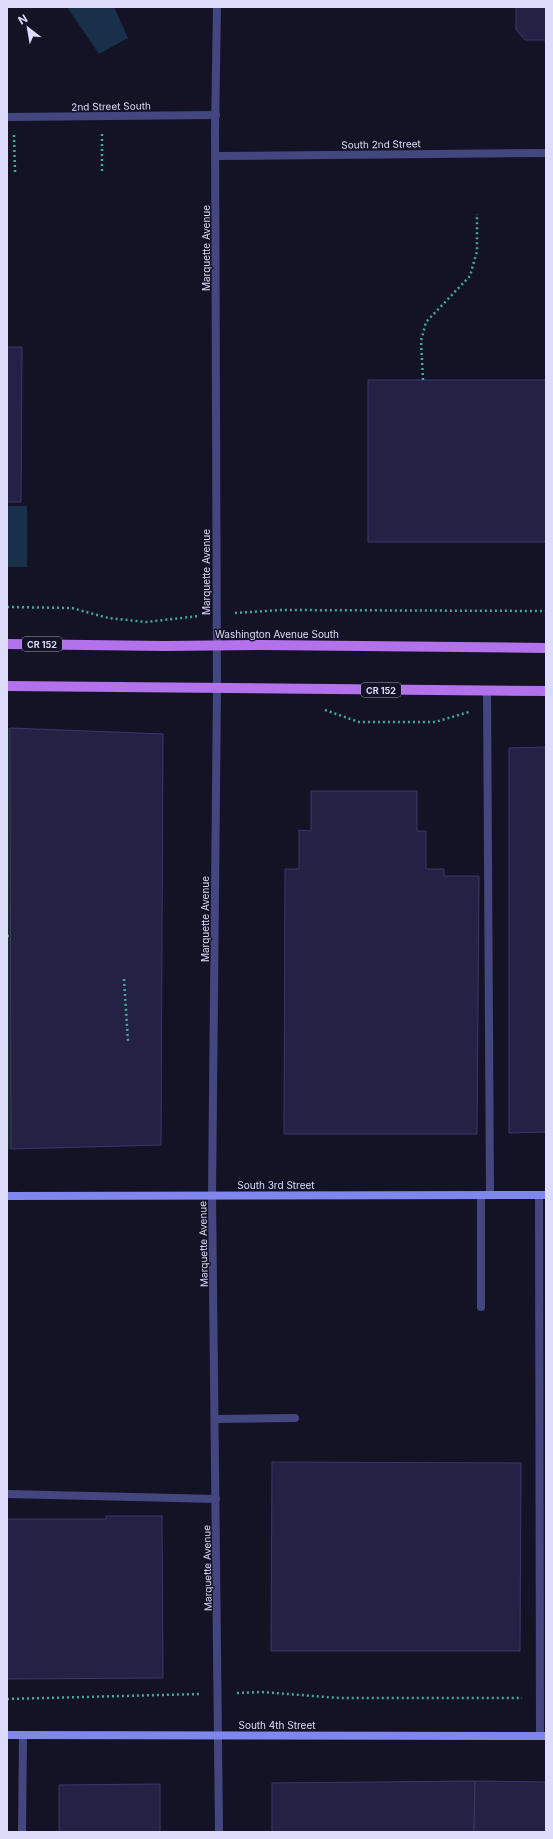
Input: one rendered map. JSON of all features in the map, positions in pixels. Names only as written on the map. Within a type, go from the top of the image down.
[{"type":"main road","name":"Washington Avenue South","points":[[7,644],[546,648]]},
{"type":"main road","name":"CR 152","points":[[7,686],[546,691]]},
{"type":"main road","name":"South 3rd Street","points":[[7,1196],[542,1195]]},
{"type":"main road","name":"South 4th Street","points":[[7,1735],[543,1736]]},
{"type":"street","name":"Marquette Avenue","points":[[217,7],[215,645],[217,689],[212,1195],[216,1419],[219,1832]]},
{"type":"street","name":"2nd Street South","points":[[11,117],[216,115]]},
{"type":"street","name":"South 2nd Street","points":[[216,156],[546,153]]},
{"type":"street","points":[[487,690],[490,1194]]},
{"type":"street","points":[[481,1195],[481,1307]]},
{"type":"street","points":[[542,1195],[540,1698],[543,1736]]},
{"type":"street","points":[[216,1419],[295,1418]]},
{"type":"street","points":[[7,1494],[216,1499]]},
{"type":"street","points":[[22,1832],[23,1735]]},
{"type":"path","points":[[101,116],[102,172]]},
{"type":"path","points":[[11,117],[15,172]]},
{"type":"path","points":[[422,380],[421,341],[426,322],[470,276],[477,251],[477,214]]},
{"type":"path","points":[[7,607],[72,608],[108,618],[146,622],[183,618]]},
{"type":"path","points":[[254,612],[546,611]]},
{"type":"path","points":[[324,710],[359,722],[435,722],[470,712],[487,712]]},
{"type":"path","points":[[124,979],[128,1041]]},
{"type":"path","points":[[262,1692],[339,1698],[540,1698]]},
{"type":"path","points":[[7,1699],[171,1695]]},
{"type":"green space","points":[[7,728],[10,728],[11,1149],[7,1149]]},
{"type":"water","points":[[67,7],[114,7],[128,38],[99,54]]},
{"type":"water","points":[[7,506],[27,506],[27,567],[7,567]]},
{"type":"building","points":[[516,7],[546,7],[546,40],[525,40],[516,30]]},
{"type":"building","points":[[7,347],[22,347],[21,502],[7,502]]},
{"type":"building","points":[[368,380],[546,380],[546,542],[368,542]]},
{"type":"building","points":[[10,728],[163,734],[161,1145],[11,1149]]},
{"type":"building","points":[[546,747],[546,1132],[509,1133],[509,748]]},
{"type":"building","points":[[311,791],[417,791],[417,831],[426,831],[426,869],[444,869],[444,876],[479,876],[477,1134],[284,1134],[285,869],[299,869],[299,830],[311,831]]},
{"type":"building","points":[[272,1462],[521,1463],[520,1651],[271,1651]]},
{"type":"building","points":[[106,1516],[162,1516],[163,1678],[7,1679],[7,1519],[106,1519]]},
{"type":"building","points":[[475,1781],[474,1832],[272,1832],[272,1783]]},
{"type":"building","points":[[475,1781],[546,1782],[546,1832],[474,1832]]},
{"type":"building","points":[[160,1784],[160,1832],[59,1832],[59,1785]]}]
